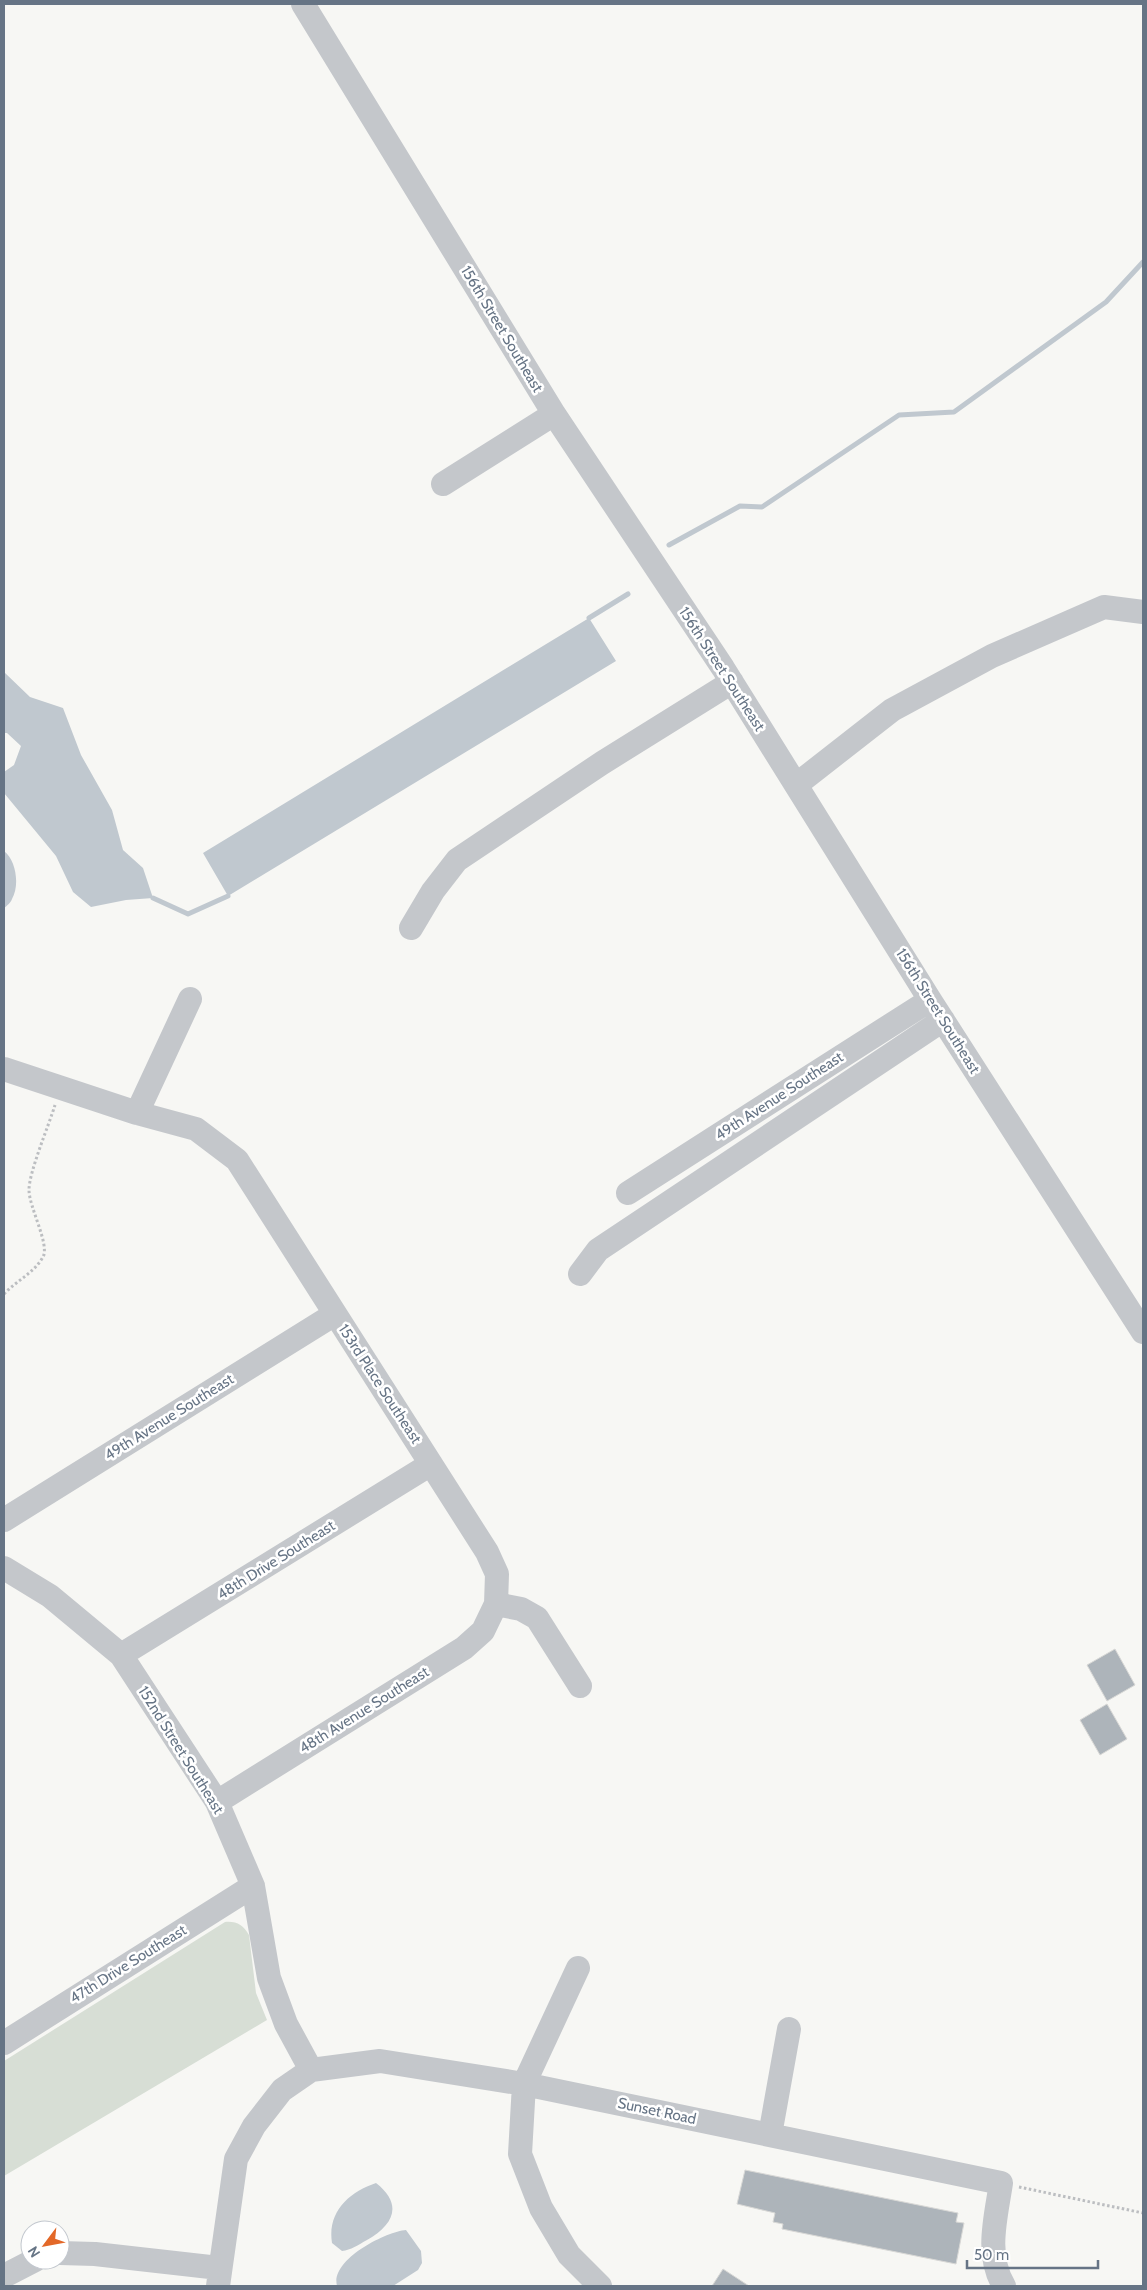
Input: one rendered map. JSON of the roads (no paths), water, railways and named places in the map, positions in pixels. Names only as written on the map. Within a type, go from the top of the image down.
[{"type":"street","name":"156th Street Southeast","points":[[303,4],[554,414],[732,682],[930,1000],[1143,1332]]},
{"type":"street","points":[[443,484],[554,414]]},
{"type":"street","points":[[796,785],[892,710],[992,656],[1104,607],[1143,612]]},
{"type":"street","points":[[411,928],[433,891],[457,860],[602,763],[732,682]]},
{"type":"street","points":[[137,1113],[190,998]]},
{"type":"street","name":"49th Avenue Southeast","points":[[628,1193],[930,1000]]},
{"type":"street","points":[[580,1274],[598,1250],[943,1020]]},
{"type":"street","name":"153rd Place Southeast","points":[[4,1069],[137,1113],[196,1129],[237,1160],[431,1464],[494,1567],[497,1574],[496,1604]]},
{"type":"street","name":"49th Avenue Southeast","points":[[4,1520],[335,1314]]},
{"type":"street","name":"48th Drive Southeast","points":[[121,1655],[431,1464]]},
{"type":"street","name":"152nd Street Southeast","points":[[4,1568],[50,1596],[121,1655],[217,1802],[253,1886],[269,1978],[286,2024],[311,2070]]},
{"type":"street","points":[[496,1604],[521,1609],[537,1618],[580,1686]]},
{"type":"street","name":"48th Avenue Southeast","points":[[217,1802],[464,1648],[483,1631],[496,1604]]},
{"type":"street","name":"47th Drive Southeast","points":[[4,2043],[253,1886]]},
{"type":"street","points":[[578,1968],[524,2084],[520,2154],[541,2208],[569,2255],[600,2286]]},
{"type":"street","points":[[770,2135],[789,2029]]},
{"type":"street","name":"Sunset Road","points":[[311,2070],[380,2061],[524,2084],[1001,2183],[992,2243],[1000,2280],[1004,2286]]},
{"type":"street","points":[[70,2253],[95,2254],[219,2277],[236,2159],[254,2126],[282,2090],[311,2070]]},
{"type":"street","points":[[4,2276],[20,2268]]},
{"type":"waterway","points":[[669,545],[740,506],[762,507],[899,415],[954,412],[1106,302],[1143,262]]},
{"type":"waterway","points":[[589,618],[628,594]]},
{"type":"waterway","points":[[153,898],[188,914],[228,896]]}]
